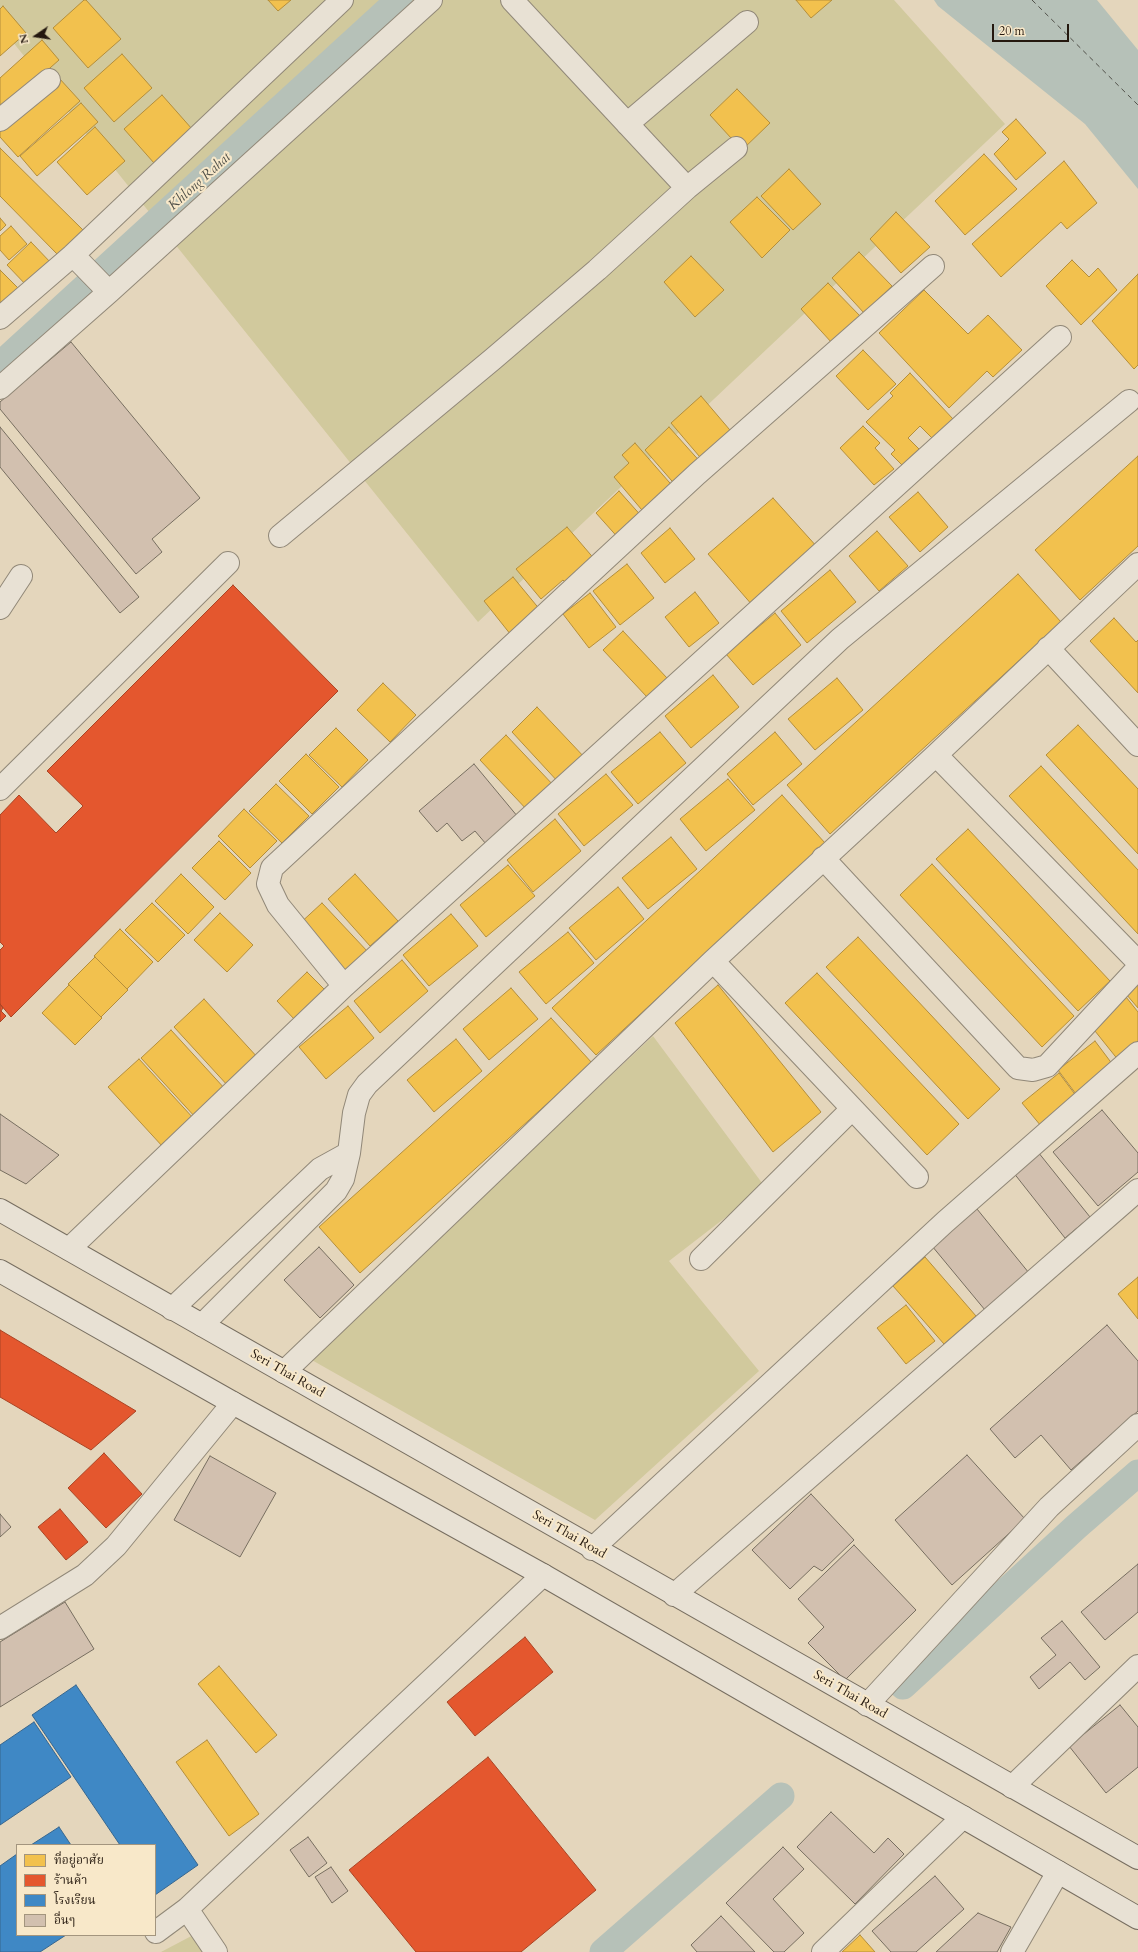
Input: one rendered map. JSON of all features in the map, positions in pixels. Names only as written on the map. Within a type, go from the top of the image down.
[{"type":"street","points":[[0,318],[77,260],[342,0]]},
{"type":"street","points":[[0,388],[107,290],[431,0]]},
{"type":"street","points":[[512,0],[688,188]]},
{"type":"street","points":[[627,124],[747,22]]},
{"type":"street","points":[[0,120],[49,80]]},
{"type":"street","points":[[280,536],[522,334],[597,270],[688,188],[736,148]]},
{"type":"street","points":[[77,260],[107,290]]},
{"type":"street","points":[[344,986],[278,905],[268,884],[272,868],[697,474],[933,266]]},
{"type":"street","points":[[69,1249],[344,986],[1060,337]]},
{"type":"street","points":[[202,1325],[255,1270],[336,1191],[343,1179],[354,1112],[359,1095],[367,1084],[840,638],[1129,401]]},
{"type":"street","points":[[0,789],[228,562]]},
{"type":"street","points":[[284,1372],[713,961],[936,755],[1138,564]]},
{"type":"street","points":[[0,608],[21,576]]},
{"type":"street","points":[[1048,648],[1138,745]]},
{"type":"street","points":[[936,755],[1138,962]]},
{"type":"street","points":[[823,858],[1018,1068],[1033,1070],[1047,1066],[1138,968]]},
{"type":"street","points":[[713,961],[917,1177]]},
{"type":"street","points":[[592,1549],[945,1222],[1138,1053]]},
{"type":"street","points":[[701,1259],[852,1109]]},
{"type":"street","points":[[172,1309],[320,1170],[348,1153]]},
{"type":"street","points":[[674,1595],[1138,1190]]},
{"type":"street","name":"Seri Thai Road","points":[[0,1210],[592,1549],[1138,1858]]},
{"type":"street","points":[[235,1251],[255,1270]]},
{"type":"street","points":[[0,1271],[233,1403],[543,1575],[1138,1918]]},
{"type":"street","points":[[0,1628],[85,1575],[116,1546],[233,1403]]},
{"type":"street","points":[[868,1705],[1049,1507],[1138,1425]]},
{"type":"street","points":[[156,1932],[187,1909],[543,1575]]},
{"type":"street","points":[[1012,1787],[1138,1666]]},
{"type":"street","points":[[823,1952],[963,1817]]},
{"type":"street","points":[[1012,1952],[1058,1872]]},
{"type":"street","points":[[187,1909],[216,1952]]},
{"type":"shaded area","points":[[0,0],[894,0],[1005,124],[478,622],[0,26]]},
{"type":"shaded area","points":[[934,0],[1097,0],[1138,50],[1138,189],[1085,124],[938,6]]},
{"type":"shaded area","points":[[653,1036],[765,1187],[669,1261],[759,1371],[595,1520],[310,1359]]},
{"type":"shaded area","points":[[199,1932],[214,1952],[161,1952]]},
{"type":"building: ที่อยู่อาศัย","points":[[84,0],[86,0],[121,39],[88,68],[53,28]]},
{"type":"building: ที่อยู่อาศัย","points":[[268,0],[291,0],[278,11]]},
{"type":"building: ที่อยู่อาศัย","points":[[796,0],[832,0],[811,18]]},
{"type":"building: ที่อยู่อาศัย","points":[[3,6],[26,33],[0,56],[0,9]]},
{"type":"building: ที่อยู่อาศัย","points":[[42,40],[59,60],[0,112],[0,78]]},
{"type":"building: ที่อยู่อาศัย","points":[[122,54],[152,88],[114,122],[84,88]]},
{"type":"building: ที่อยู่อาศัย","points":[[59,78],[80,101],[18,157],[0,137],[0,131]]},
{"type":"building: ที่อยู่อาศัย","points":[[737,89],[770,123],[742,150],[710,115]]},
{"type":"building: ที่อยู่อาศัย","points":[[162,95],[192,129],[154,163],[124,129]]},
{"type":"building: ที่อยู่อาศัย","points":[[81,103],[98,122],[37,176],[20,156]]},
{"type":"building: ที่อยู่อาศัย","points":[[1016,119],[1046,153],[1016,180],[994,154],[1009,139],[1002,132]]},
{"type":"building: ที่อยู่อาศัย","points":[[95,127],[125,161],[87,195],[57,162]]},
{"type":"building: ที่อยู่อาศัย","points":[[0,148],[84,231],[59,256],[0,196]]},
{"type":"building: ที่อยู่อาศัย","points":[[984,154],[1017,189],[965,235],[935,201]]},
{"type":"building: ที่อยู่อาศัย","points":[[1064,161],[1097,203],[1067,229],[1061,222],[1001,277],[972,244]]},
{"type":"building: ที่อยู่อาศัย","points":[[789,169],[821,204],[793,230],[761,196]]},
{"type":"building: ที่อยู่อาศัย","points":[[757,197],[790,230],[762,258],[730,222]]},
{"type":"building: ที่อยู่อาศัย","points":[[896,212],[930,247],[901,273],[870,239]]},
{"type":"building: ที่อยู่อาศัย","points":[[0,218],[6,225],[0,231]]},
{"type":"building: ที่อยู่อาศัย","points":[[11,226],[27,244],[9,260],[0,250],[0,236]]},
{"type":"building: ที่อยู่อาศัย","points":[[31,242],[52,264],[28,287],[7,265]]},
{"type":"building: ที่อยู่อาศัย","points":[[859,252],[892,286],[864,313],[832,278]]},
{"type":"building: ที่อยู่อาศัย","points":[[691,256],[724,290],[695,317],[664,282]]},
{"type":"building: ที่อยู่อาศัย","points":[[1072,260],[1089,277],[1098,268],[1117,290],[1081,325],[1046,286]]},
{"type":"building: ที่อยู่อาศัย","points":[[0,270],[20,290],[0,310]]},
{"type":"building: ที่อยู่อาศัย","points":[[1138,274],[1138,365],[1134,369],[1092,321]]},
{"type":"building: ที่อยู่อาศัย","points":[[828,283],[861,317],[832,343],[801,309]]},
{"type":"building: ที่อยู่อาศัย","points":[[924,290],[968,334],[988,315],[1022,350],[993,377],[987,371],[949,408],[879,333]]},
{"type":"building: ที่อยู่อาศัย","points":[[863,350],[896,384],[868,410],[836,376]]},
{"type":"building: ที่อยู่อาศัย","points":[[910,373],[953,419],[932,438],[920,426],[908,438],[919,449],[902,465],[891,454],[895,450],[866,422],[893,396],[890,393]]},
{"type":"building: ที่อยู่อาศัย","points":[[701,396],[735,436],[705,463],[671,423]]},
{"type":"building: ที่อยู่อาศัย","points":[[863,426],[880,443],[875,448],[894,469],[874,485],[840,448]]},
{"type":"building: ที่อยู่อาศัย","points":[[669,427],[703,465],[678,488],[645,450]]},
{"type":"building: ที่อยู่อาศัย","points":[[635,443],[676,490],[647,516],[614,477],[629,463],[622,455]]},
{"type":"building: ที่อยู่อาศัย","points":[[1138,456],[1138,546],[1080,600],[1035,550]]},
{"type":"building: ที่อยู่อาศัย","points":[[619,491],[644,519],[621,541],[596,513]]},
{"type":"building: ที่อยู่อาศัย","points":[[918,492],[948,527],[920,552],[889,517]]},
{"type":"building: ที่อยู่อาศัย","points":[[773,498],[818,548],[753,606],[708,554]]},
{"type":"building: ที่อยู่อาศัย","points":[[567,527],[596,561],[568,585],[563,580],[541,599],[516,569]]},
{"type":"building: ที่อยู่อาศัย","points":[[670,528],[695,559],[665,583],[641,553]]},
{"type":"building: ที่อยู่อาศัย","points":[[877,531],[908,566],[879,591],[849,556]]},
{"type":"building: ที่อยู่อาศัย","points":[[627,564],[654,598],[620,625],[593,591]]},
{"type":"building: ที่อยู่อาศัย","points":[[830,570],[856,602],[807,643],[781,611]]},
{"type":"building: ที่อยู่อาศัย","points":[[1018,574],[1061,622],[830,834],[787,785]]},
{"type":"building: ที่อยู่อาศัย","points":[[513,577],[541,611],[511,635],[484,601]]},
{"type":"building: ที่อยู่อาศัย","points":[[695,592],[719,623],[689,647],[665,617]]},
{"type":"building: ที่อยู่อาศัย","points":[[590,593],[616,627],[589,648],[563,614]]},
{"type":"building: ที่อยู่อาศัย","points":[[775,613],[801,645],[753,685],[726,654]]},
{"type":"building: ที่อยู่อาศัย","points":[[1114,618],[1136,642],[1138,640],[1138,693],[1090,641]]},
{"type":"building: ที่อยู่อาศัย","points":[[623,631],[667,678],[647,697],[603,650]]},
{"type":"building: ที่อยู่อาศัย","points":[[713,675],[739,707],[691,748],[665,716]]},
{"type":"building: ที่อยู่อาศัย","points":[[837,678],[863,710],[815,750],[788,719]]},
{"type":"building: ที่อยู่อาศัย","points":[[383,683],[416,715],[390,742],[357,710]]},
{"type":"building: ที่อยู่อาศัย","points":[[537,707],[586,759],[560,784],[512,732]]},
{"type":"building: ที่อยู่อาศัย","points":[[1078,725],[1138,789],[1138,854],[1046,755]]},
{"type":"building: ที่อยู่อาศัย","points":[[336,728],[368,760],[342,787],[309,755]]},
{"type":"building: ที่อยู่อาศัย","points":[[660,732],[686,763],[638,804],[611,772]]},
{"type":"building: ที่อยู่อาศัย","points":[[775,732],[802,764],[753,805],[727,774]]},
{"type":"building: ที่อยู่อาศัย","points":[[506,735],[555,787],[529,812],[480,760]]},
{"type":"building: ที่อยู่อาศัย","points":[[306,754],[339,787],[312,814],[279,781]]},
{"type":"building: ที่อยู่อาศัย","points":[[1041,766],[1138,870],[1138,934],[1009,796]]},
{"type":"building: ที่อยู่อาศัย","points":[[606,774],[633,805],[584,846],[558,814]]},
{"type":"building: ที่อยู่อาศัย","points":[[728,779],[755,810],[706,851],[680,819]]},
{"type":"building: ที่อยู่อาศัย","points":[[276,784],[309,816],[282,843],[249,811]]},
{"type":"building: ที่อยู่อาศัย","points":[[782,795],[825,843],[596,1055],[552,1008]]},
{"type":"building: ที่อยู่อาศัย","points":[[244,809],[277,841],[250,868],[218,836]]},
{"type":"building: ที่อยู่อาศัย","points":[[555,819],[581,851],[533,892],[507,860]]},
{"type":"building: ที่อยู่อาศัย","points":[[968,829],[1110,981],[1078,1011],[936,859]]},
{"type":"building: ที่อยู่อาศัย","points":[[671,837],[697,869],[648,909],[622,878]]},
{"type":"building: ที่อยู่อาศัย","points":[[219,841],[251,873],[225,900],[192,868]]},
{"type":"building: ที่อยู่อาศัย","points":[[932,864],[1074,1016],[1042,1047],[900,895]]},
{"type":"building: ที่อยู่อาศัย","points":[[508,865],[535,896],[486,937],[460,905]]},
{"type":"building: ที่อยู่อาศัย","points":[[181,874],[214,907],[188,934],[155,901]]},
{"type":"building: ที่อยู่อาศัย","points":[[355,874],[398,921],[370,946],[328,899]]},
{"type":"building: ที่อยู่อาศัย","points":[[618,887],[644,919],[596,960],[569,928]]},
{"type":"building: ที่อยู่อาศัย","points":[[152,903],[185,935],[158,962],[125,930]]},
{"type":"building: ที่อยู่อาศัย","points":[[322,903],[368,952],[344,975],[297,926]]},
{"type":"building: ที่อยู่อาศัย","points":[[220,913],[253,945],[227,972],[194,940]]},
{"type":"building: ที่อยู่อาศัย","points":[[451,914],[478,946],[429,986],[403,955]]},
{"type":"building: ที่อยู่อาศัย","points":[[120,929],[153,962],[127,989],[94,956]]},
{"type":"building: ที่อยู่อาศัย","points":[[568,932],[594,963],[546,1004],[519,972]]},
{"type":"building: ที่อยู่อาศัย","points":[[858,937],[1000,1089],[968,1119],[826,967]]},
{"type":"building: ที่อยู่อาศัย","points":[[95,957],[128,990],[101,1017],[68,984]]},
{"type":"building: ที่อยู่อาศัย","points":[[402,960],[428,991],[380,1033],[354,1001]]},
{"type":"building: ที่อยู่อาศัย","points":[[307,972],[326,991],[296,1021],[277,1001]]},
{"type":"building: ที่อยู่อาศัย","points":[[817,973],[959,1124],[927,1155],[785,1003]]},
{"type":"building: ที่อยู่อาศัย","points":[[1138,984],[1138,1008],[1126,994]]},
{"type":"building: ที่อยู่อาศัย","points":[[69,985],[102,1018],[75,1045],[42,1013]]},
{"type":"building: ที่อยู่อาศัย","points":[[718,985],[821,1112],[773,1152],[675,1023]]},
{"type":"building: ที่อยู่อาศัย","points":[[511,988],[538,1019],[489,1060],[463,1029]]},
{"type":"building: ที่อยู่อาศัย","points":[[1126,997],[1138,1012],[1138,1045],[1119,1061],[1091,1026]]},
{"type":"building: ที่อยู่อาศัย","points":[[204,999],[259,1059],[229,1087],[174,1027]]},
{"type":"building: ที่อยู่อาศัย","points":[[348,1006],[374,1038],[326,1079],[299,1047]]},
{"type":"building: ที่อยู่อาศัย","points":[[551,1018],[592,1063],[360,1273],[319,1227]]},
{"type":"building: ที่อยู่อาศัย","points":[[171,1030],[226,1090],[196,1118],[141,1058]]},
{"type":"building: ที่อยู่อาศัย","points":[[456,1039],[482,1071],[434,1112],[407,1080]]},
{"type":"building: ที่อยู่อาศัย","points":[[1095,1041],[1113,1065],[1076,1094],[1058,1070]]},
{"type":"building: ที่อยู่อาศัย","points":[[139,1059],[194,1119],[163,1147],[108,1087]]},
{"type":"building: ที่อยู่อาศัย","points":[[1059,1073],[1077,1097],[1041,1126],[1022,1103]]},
{"type":"building: ที่อยู่อาศัย","points":[[925,1257],[976,1316],[944,1344],[893,1286]]},
{"type":"building: ที่อยู่อาศัย","points":[[1138,1277],[1138,1319],[1118,1294]]},
{"type":"building: ที่อยู่อาศัย","points":[[906,1305],[935,1341],[906,1364],[877,1328]]},
{"type":"building: ที่อยู่อาศัย","points":[[219,1666],[277,1735],[256,1753],[198,1684]]},
{"type":"building: ที่อยู่อาศัย","points":[[207,1740],[259,1814],[229,1836],[176,1762]]},
{"type":"building: ที่อยู่อาศัย","points":[[860,1935],[875,1952],[842,1952]]},
{"type":"building: ร้านค้า","points":[[233,585],[338,691],[11,1017],[0,1004],[0,950],[4,946],[0,942],[0,815],[19,795],[56,833],[83,806],[47,771]]},
{"type":"building: ร้านค้า","points":[[0,1004],[3,1008],[1,1011],[6,1016],[0,1022]]},
{"type":"building: ร้านค้า","points":[[0,1330],[136,1411],[91,1450],[0,1397]]},
{"type":"building: ร้านค้า","points":[[104,1453],[142,1494],[106,1528],[68,1488]]},
{"type":"building: ร้านค้า","points":[[60,1509],[88,1542],[66,1560],[38,1527]]},
{"type":"building: ร้านค้า","points":[[525,1637],[553,1672],[475,1736],[447,1702]]},
{"type":"building: ร้านค้า","points":[[488,1757],[596,1890],[521,1952],[416,1952],[349,1870]]},
{"type":"building: โรงเรียน","points":[[76,1685],[198,1865],[156,1894],[156,1844],[119,1844],[32,1715]]},
{"type":"building: โรงเรียน","points":[[34,1722],[71,1777],[0,1825],[0,1745]]},
{"type":"building: โรงเรียน","points":[[59,1827],[70,1844],[33,1844]]},
{"type":"building: โรงเรียน","points":[[16,1855],[16,1936],[64,1936],[40,1952],[0,1952],[0,1866]]},
{"type":"building: อื่นๆ","points":[[71,342],[200,498],[152,539],[162,552],[136,574],[0,409],[0,402]]},
{"type":"building: อื่นๆ","points":[[0,427],[139,597],[120,613],[0,467]]},
{"type":"building: อื่นๆ","points":[[474,764],[518,817],[486,844],[475,831],[462,841],[447,823],[437,832],[419,811]]},
{"type":"building: อื่นๆ","points":[[1102,1110],[1138,1153],[1138,1172],[1098,1206],[1053,1152]]},
{"type":"building: อื่นๆ","points":[[0,1114],[59,1155],[26,1184],[0,1170]]},
{"type":"building: อื่นๆ","points":[[1038,1152],[1090,1217],[1065,1238],[1013,1172]]},
{"type":"building: อื่นๆ","points":[[977,1209],[1029,1273],[985,1310],[932,1246]]},
{"type":"building: อื่นๆ","points":[[319,1247],[354,1285],[320,1318],[284,1280]]},
{"type":"building: อื่นๆ","points":[[1107,1325],[1138,1361],[1138,1411],[1071,1470],[1041,1435],[1015,1458],[990,1429]]},
{"type":"building: อื่นๆ","points":[[967,1455],[1025,1519],[952,1585],[895,1520]]},
{"type":"building: อื่นๆ","points":[[210,1456],[276,1493],[240,1557],[174,1520]]},
{"type":"building: อื่นๆ","points":[[811,1494],[854,1540],[822,1571],[814,1566],[790,1589],[752,1550]]},
{"type":"building: อื่นๆ","points":[[0,1514],[11,1527],[0,1537]]},
{"type":"building: อื่นๆ","points":[[854,1545],[916,1610],[845,1680],[808,1643],[824,1627],[798,1599]]},
{"type":"building: อื่นๆ","points":[[1138,1564],[1138,1612],[1105,1640],[1081,1612]]},
{"type":"building: อื่นๆ","points":[[65,1602],[94,1649],[0,1707],[0,1642]]},
{"type":"building: อื่นๆ","points":[[1062,1621],[1100,1667],[1085,1680],[1070,1662],[1039,1689],[1030,1677],[1056,1655],[1041,1638]]},
{"type":"building: อื่นๆ","points":[[1120,1705],[1138,1727],[1138,1767],[1106,1793],[1069,1746]]},
{"type":"building: อื่นๆ","points":[[831,1812],[874,1853],[888,1838],[904,1854],[855,1904],[797,1847]]},
{"type":"building: อื่นๆ","points":[[308,1837],[327,1863],[309,1877],[290,1850]]},
{"type":"building: อื่นๆ","points":[[783,1847],[804,1869],[773,1899],[804,1933],[784,1952],[774,1952],[726,1903]]},
{"type":"building: อื่นๆ","points":[[331,1867],[348,1891],[332,1903],[315,1877]]},
{"type":"building: อื่นๆ","points":[[935,1876],[964,1909],[916,1952],[891,1952],[872,1931]]},
{"type":"building: อื่นๆ","points":[[978,1913],[1011,1927],[997,1952],[936,1952]]},
{"type":"building: อื่นๆ","points":[[721,1916],[755,1952],[697,1952],[691,1945]]},
{"type":"waterway","name":"Khlong Rahat","points":[[0,365],[399,0]]},
{"type":"waterway","points":[[903,1686],[1077,1526],[1138,1473]]},
{"type":"waterway","points":[[603,1952],[781,1796]]},
{"type":"ferry route","points":[[1032,0],[1138,105]]}]
